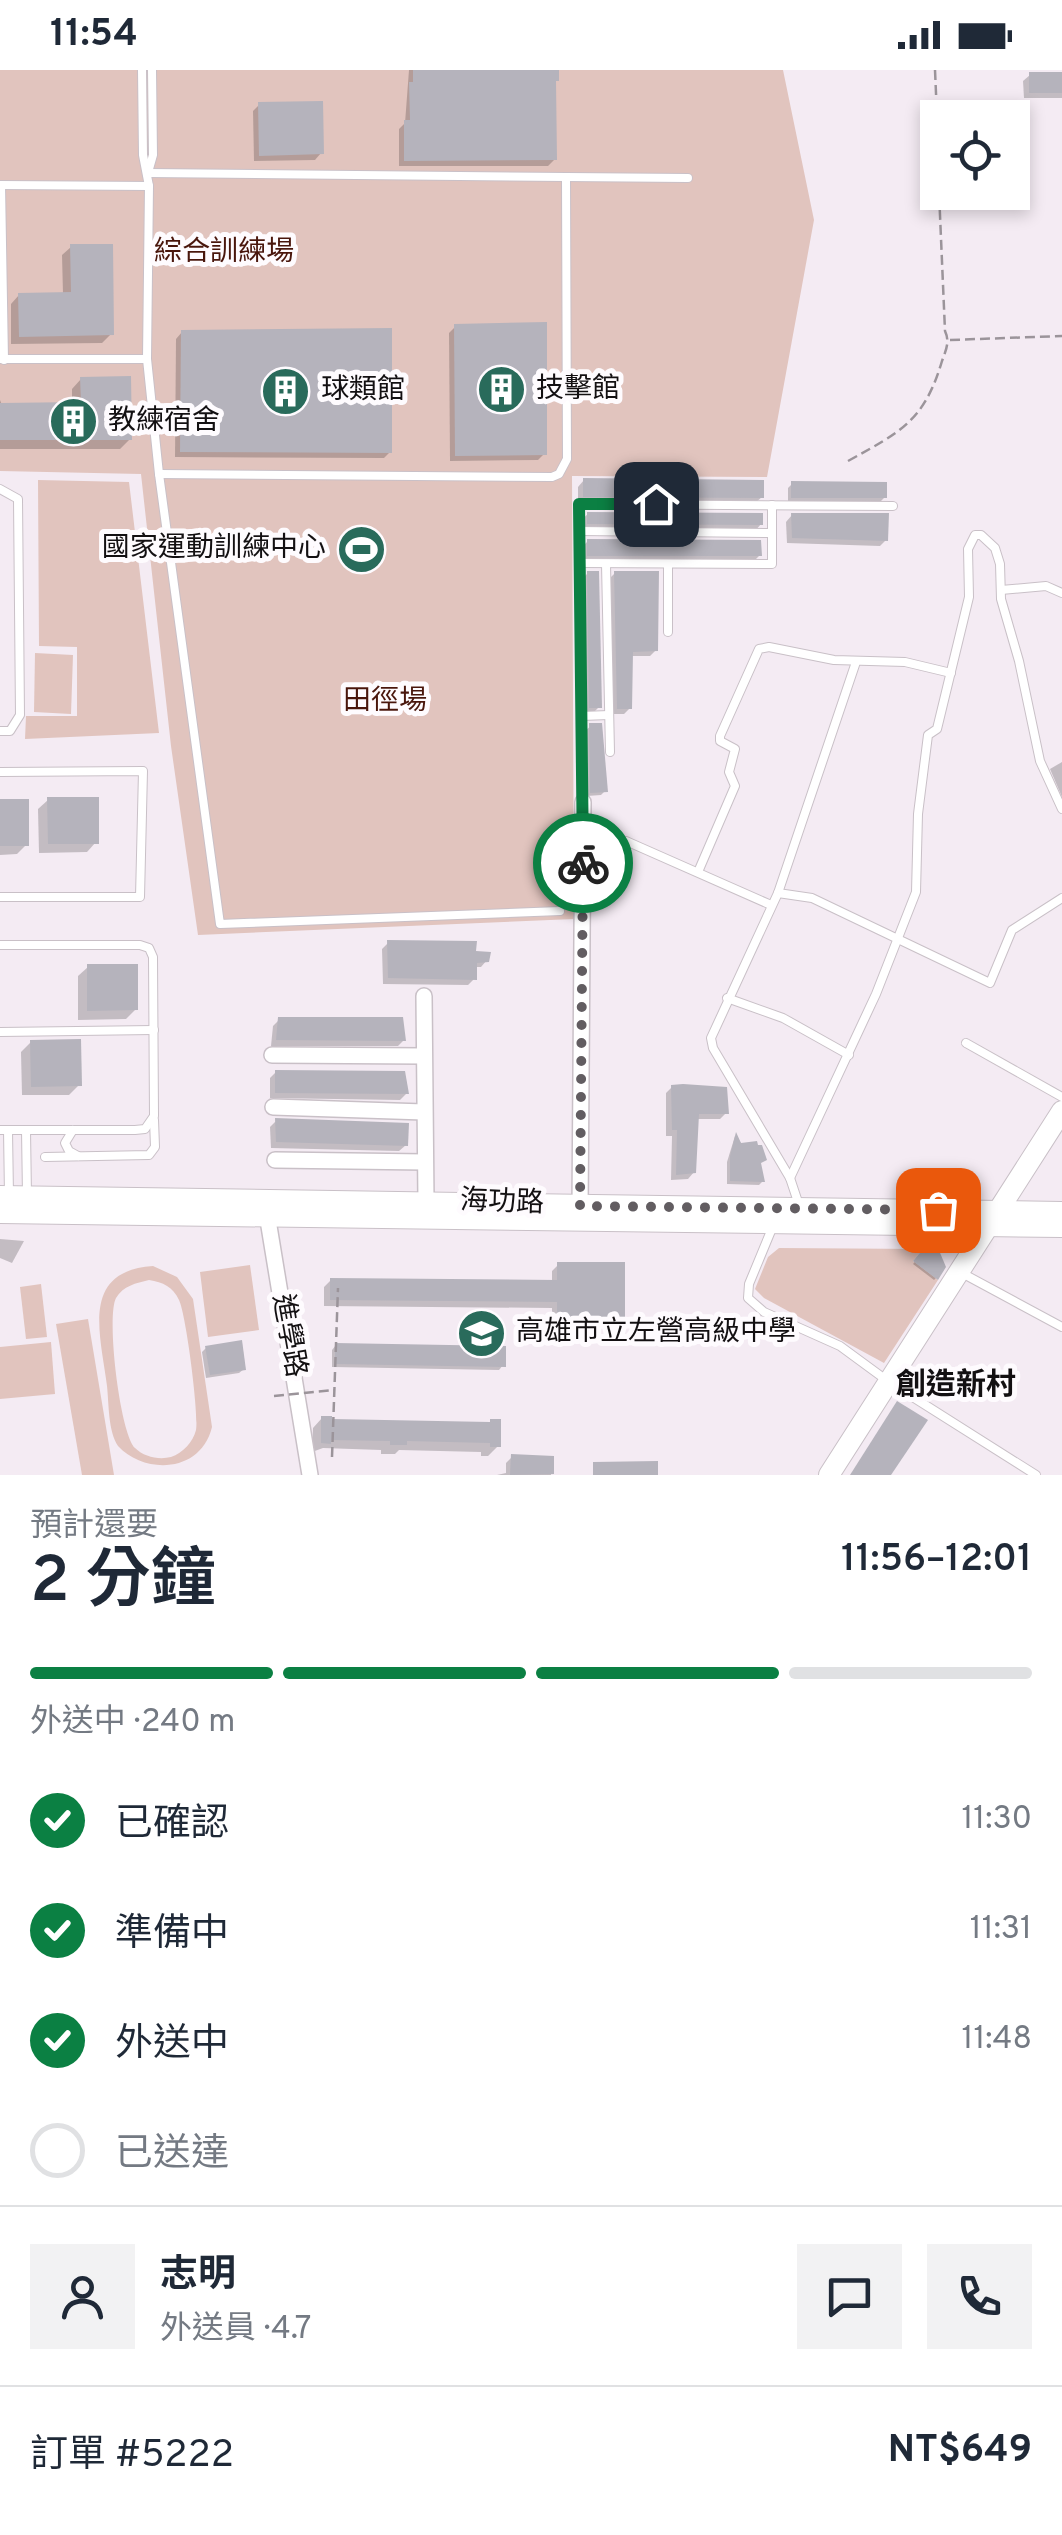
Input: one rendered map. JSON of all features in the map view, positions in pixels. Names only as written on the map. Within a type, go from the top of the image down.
[{"type":"street","points":[[580,1213],[583,802]]},
{"type":"street","points":[[424,996],[426,1209]]},
{"type":"street","points":[[272,1055],[424,1056]]},
{"type":"street","points":[[273,1108],[424,1112]]},
{"type":"street","points":[[829,1475],[1062,1112]]},
{"type":"street","points":[[275,1160],[425,1162]]},
{"type":"street","name":"海功路","points":[[9,1200],[994,1219]]},
{"type":"street","name":"海功路","points":[[9,1200],[266,1207]]},
{"type":"street","name":"進學路","points":[[266,1207],[310,1475]]},
{"type":"street","points":[[994,1219],[1062,1212]]},
{"type":"street","points":[[994,1219],[1062,1228]]},
{"type":"lane","points":[[142,70],[143,155],[148,173]]},
{"type":"lane","points":[[152,70],[147,359],[220,924],[560,911]]},
{"type":"lane","points":[[148,173],[688,178]]},
{"type":"lane","points":[[159,474],[559,474],[567,459],[566,178]]},
{"type":"lane","points":[[147,359],[2,360],[1,185],[148,186]]},
{"type":"lane","points":[[0,489],[18,499],[20,715],[10,731],[0,731]]},
{"type":"lane","points":[[583,802],[579,504],[893,506]]},
{"type":"lane","points":[[580,564],[772,564],[772,505]]},
{"type":"lane","points":[[580,531],[772,533]]},
{"type":"lane","points":[[790,1178],[849,1055],[899,938],[916,887],[918,814],[928,735],[937,729],[969,596],[968,549],[975,536],[981,535],[995,548],[1040,761],[1062,809]]},
{"type":"lane","points":[[606,564],[610,752]]},
{"type":"lane","points":[[668,564],[668,632]]},
{"type":"lane","points":[[1001,590],[1046,586],[1062,593]]},
{"type":"lane","points":[[698,872],[735,786],[729,772],[735,749],[720,742],[720,736],[759,649],[768,647],[856,662],[904,662],[951,672]]},
{"type":"lane","points":[[801,1216],[790,1178],[711,1043],[727,998],[778,894],[856,662]]},
{"type":"lane","points":[[582,716],[609,715]]},
{"type":"lane","points":[[0,772],[142,771],[140,897],[0,897]]},
{"type":"lane","points":[[626,841],[771,904]]},
{"type":"lane","points":[[778,894],[812,898],[990,984],[1012,930],[1062,898]]},
{"type":"lane","points":[[0,945],[146,946],[154,957],[152,1152],[144,1156],[50,1156],[61,1153],[74,1130]]},
{"type":"lane","points":[[727,998],[783,1018],[849,1055]]},
{"type":"lane","points":[[0,1032],[154,1030]]},
{"type":"lane","points":[[966,1043],[1062,1097]]},
{"type":"lane","points":[[134,1130],[144,1129],[154,1116]]},
{"type":"lane","points":[[9,1200],[4,1130],[134,1130],[146,1131],[154,1138]]},
{"type":"lane","points":[[9,1200],[26,1130]]},
{"type":"lane","points":[[56,1130],[70,1152],[78,1156]]},
{"type":"lane","points":[[774,1216],[749,1284],[748,1298],[764,1312],[840,1346],[889,1382],[1036,1475]]},
{"type":"lane","points":[[960,1272],[1062,1328]]},
{"type":"path","points":[[935,70],[936,100]]},
{"type":"path","points":[[848,461],[902,430],[933,393],[948,340],[941,210]]},
{"type":"path","points":[[948,340],[1062,336]]},
{"type":"path","points":[[332,1457],[338,1288]]},
{"type":"path","points":[[274,1396],[335,1390]]},
{"type":"green space","name":"國家運動訓練中心","points":[[0,70],[783,70],[814,220],[767,477],[572,476],[574,919],[198,935],[171,746],[141,474],[0,471]]},
{"type":"green space","points":[[38,480],[129,482],[159,733],[25,739],[26,716],[77,716],[77,647],[39,646]]},
{"type":"green space","points":[[35,653],[73,655],[71,714],[34,712]]},
{"type":"green space","points":[[779,1248],[923,1249],[913,1261],[938,1280],[884,1363],[764,1298],[755,1289],[768,1257]]},
{"type":"green space","points":[[250,1265],[259,1330],[208,1337],[200,1272]]},
{"type":"green space","points":[[153,1266],[177,1277],[193,1299],[212,1427],[196,1453],[171,1465],[143,1462],[129,1455],[118,1446],[111,1425],[100,1309],[104,1293],[114,1280],[130,1271]],"holes":[[[149,1280],[167,1286],[179,1300],[196,1420],[195,1434],[187,1446],[162,1458],[147,1456],[129,1438],[114,1350],[116,1298],[126,1288]]]},
{"type":"green space","points":[[41,1284],[47,1337],[26,1339],[20,1287]]},
{"type":"green space","points":[[88,1319],[114,1475],[82,1475],[56,1324]]},
{"type":"green space","points":[[51,1342],[55,1394],[0,1399],[0,1347]]},
{"type":"building","points":[[413,70],[559,70],[557,160],[404,161],[404,120],[410,120],[409,82],[413,82]]},
{"type":"building","points":[[1029,72],[1062,72],[1062,93],[1029,93]]},
{"type":"building","points":[[323,101],[324,154],[259,156],[258,102]]},
{"type":"building","points":[[70,244],[113,244],[114,335],[19,337],[18,293],[71,292]]},
{"type":"building","name":"技擊館","points":[[547,322],[547,455],[455,456],[454,324]]},
{"type":"building","name":"球類館","points":[[392,328],[392,453],[180,452],[181,330]]},
{"type":"building","name":"教練宿舍","points":[[131,376],[132,440],[0,440],[0,403],[81,402],[80,377]]},
{"type":"building","points":[[583,478],[764,480],[764,498],[583,497]]},
{"type":"building","points":[[791,481],[887,482],[887,498],[791,498]]},
{"type":"building","points":[[587,512],[763,513],[763,525],[587,524]]},
{"type":"building","points":[[791,513],[889,513],[888,541],[792,538]]},
{"type":"building","points":[[587,539],[761,540],[762,556],[587,556]]},
{"type":"building","points":[[587,571],[599,571],[602,708],[589,708]]},
{"type":"building","points":[[614,571],[659,571],[658,651],[633,652],[632,709],[617,709]]},
{"type":"building","points":[[589,723],[602,723],[608,792],[590,793]]},
{"type":"building","points":[[47,797],[99,797],[99,844],[48,844]]},
{"type":"building","points":[[0,799],[29,799],[29,846],[0,846]]},
{"type":"building","points":[[387,940],[477,941],[476,951],[491,952],[489,962],[477,963],[477,980],[388,978]]},
{"type":"building","points":[[87,964],[138,964],[138,1010],[87,1011]]},
{"type":"building","points":[[278,1017],[403,1017],[406,1041],[276,1040]]},
{"type":"building","points":[[81,1039],[82,1086],[31,1087],[30,1040]]},
{"type":"building","points":[[275,1070],[405,1071],[409,1094],[275,1093]]},
{"type":"building","points":[[671,1085],[727,1087],[729,1114],[699,1114],[696,1173],[676,1175],[677,1130],[672,1130]]},
{"type":"building","points":[[275,1118],[409,1123],[408,1146],[276,1142]]},
{"type":"building","points":[[736,1132],[741,1143],[757,1141],[762,1145],[767,1160],[761,1163],[765,1182],[730,1181],[730,1156]]},
{"type":"building","points":[[938,1248],[946,1267],[938,1280],[913,1261],[923,1249]]},
{"type":"building","points":[[557,1262],[625,1262],[625,1319],[557,1318],[557,1302],[330,1300],[330,1278],[557,1280]]},
{"type":"building","points":[[242,1340],[246,1370],[210,1375],[205,1346]]},
{"type":"building","points":[[335,1343],[506,1346],[506,1367],[335,1364]]},
{"type":"building","points":[[897,1401],[928,1420],[891,1475],[850,1475]]},
{"type":"building","points":[[321,1416],[490,1422],[501,1419],[501,1447],[490,1447],[490,1443],[407,1441],[407,1445],[390,1445],[390,1441],[321,1443]]},
{"type":"building","points":[[511,1454],[554,1456],[554,1474],[510,1475]]},
{"type":"building","points":[[658,1461],[658,1475],[593,1475],[593,1462]]},
{"type":"way so far","points":[[583,863],[580,1206],[938,1210]]},
{"type":"place","name":"技擊館","points":[[501,390]]},
{"type":"place","name":"球類館","points":[[286,391]]},
{"type":"place","name":"教練宿舍","points":[[73,422]]},
{"type":"place","name":"國家運動訓練中心","points":[[361,549]]},
{"type":"place","name":"高雄市立左營高級中學","points":[[481,1333]]},
{"type":"district","name":"創造新村","points":[[956,1386]]},
{"type":"route","points":[[583,863],[579,504],[656,504]]},
{"type":"park label","name":"綜合訓練場","points":[[224,253]]},
{"type":"park label","name":"田徑場","points":[[385,702]]}]
